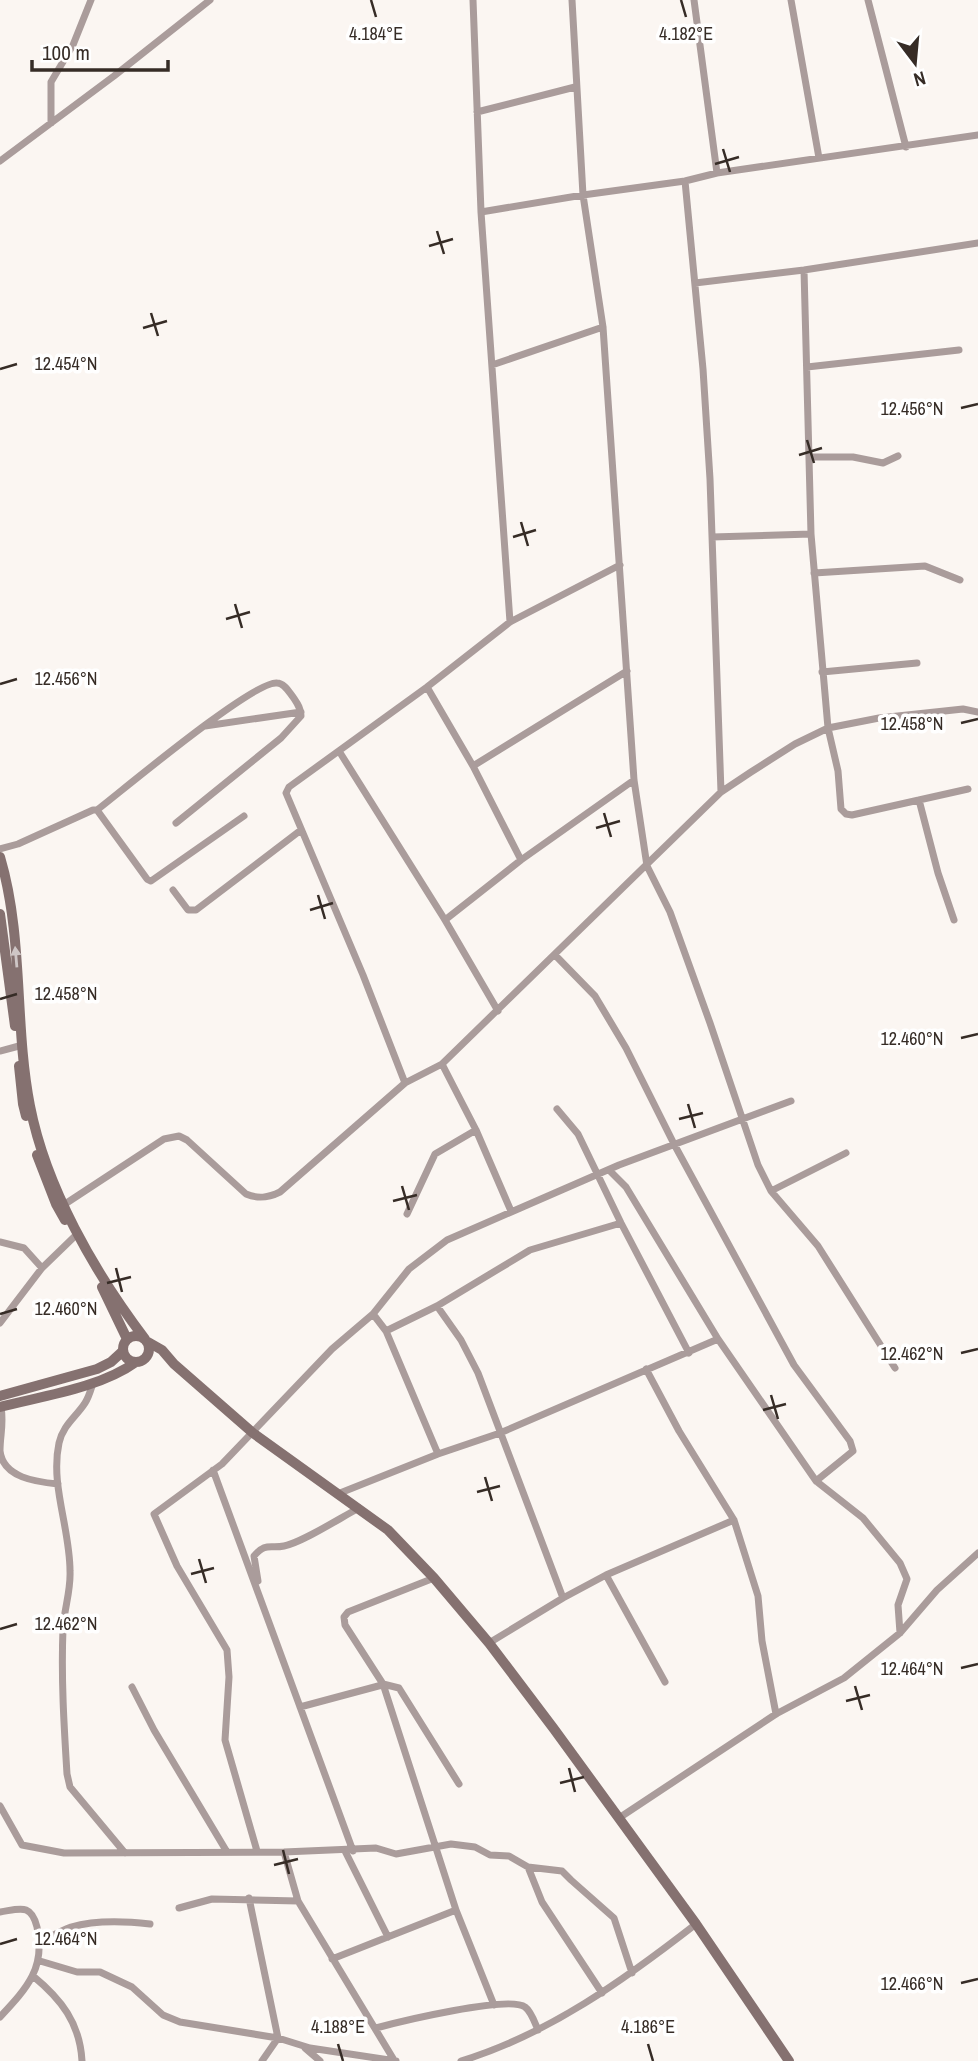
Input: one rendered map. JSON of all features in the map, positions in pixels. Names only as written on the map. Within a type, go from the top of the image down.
[{"type":"main road","points":[[0,857],[13,920],[30,1105],[44,1155],[65,1204],[108,1286],[146,1340],[150,1350],[126,1370],[94,1382],[0,1403]]},
{"type":"main road","points":[[0,914],[1,946],[19,1046],[23,1104],[38,1159],[56,1204],[103,1288],[127,1339],[123,1351],[97,1369],[0,1403]]},
{"type":"main road","points":[[127,1339],[135,1335],[162,1350],[174,1364],[253,1433],[388,1530],[434,1578],[489,1643],[619,1818],[696,1924],[789,2061]]},
{"type":"main road","points":[[123,1351],[126,1358],[174,1364]]},
{"type":"street","points":[[51,124],[51,82],[73,45],[91,0]]},
{"type":"street","points":[[0,161],[210,0]]},
{"type":"street","points":[[473,0],[481,212],[510,622]]},
{"type":"street","points":[[572,0],[583,195],[603,327],[634,780],[647,866],[670,912],[758,1164],[771,1191],[818,1246],[895,1368]]},
{"type":"street","points":[[694,0],[717,173]]},
{"type":"street","points":[[791,0],[819,158]]},
{"type":"street","points":[[868,0],[906,147]]},
{"type":"street","points":[[477,111],[575,88]]},
{"type":"street","points":[[481,212],[685,181],[717,173],[978,135]]},
{"type":"street","points":[[685,181],[703,369],[721,792]]},
{"type":"street","points":[[695,283],[804,270],[978,243]]},
{"type":"street","points":[[804,270],[811,534],[828,728],[838,771],[841,809],[852,815],[968,789]]},
{"type":"street","points":[[492,365],[603,327]]},
{"type":"street","points":[[807,367],[959,350]]},
{"type":"street","points":[[809,457],[853,457],[883,463],[898,456]]},
{"type":"street","points":[[712,537],[811,534]]},
{"type":"street","points":[[405,1083],[363,975],[286,793],[289,787],[427,687],[510,622],[620,565]]},
{"type":"street","points":[[814,573],[925,566],[960,580]]},
{"type":"street","points":[[822,672],[917,663]]},
{"type":"street","points":[[473,766],[627,671]]},
{"type":"street","points":[[0,849],[97,810],[202,727],[264,685],[276,682],[282,684],[301,716],[281,738],[176,823]]},
{"type":"street","points":[[427,687],[473,766],[522,860]]},
{"type":"street","points":[[65,1204],[163,1139],[178,1136],[187,1140],[246,1194],[256,1198],[274,1195],[405,1083],[442,1064],[721,792],[795,744],[828,728],[879,718],[963,709],[978,712]]},
{"type":"street","points":[[202,727],[301,712]]},
{"type":"street","points":[[339,751],[445,920],[498,1011]]},
{"type":"street","points":[[445,920],[522,860],[634,780]]},
{"type":"street","points":[[919,800],[938,873],[954,920]]},
{"type":"street","points":[[97,810],[149,881],[244,816]]},
{"type":"street","points":[[173,890],[188,910],[196,910],[301,830]]},
{"type":"street","points":[[555,956],[595,996],[626,1048],[674,1144],[794,1365],[852,1445],[853,1451],[816,1481]]},
{"type":"street","points":[[0,1051],[19,1046]]},
{"type":"street","points":[[442,1064],[476,1130],[512,1211]]},
{"type":"street","points":[[257,1851],[225,1740],[229,1677],[227,1650],[177,1566],[154,1514],[213,1471],[253,1433],[332,1349],[373,1314],[409,1269],[447,1240],[674,1144],[791,1101]]},
{"type":"street","points":[[557,1109],[578,1134],[689,1353]]},
{"type":"street","points":[[407,1214],[435,1154],[476,1130]]},
{"type":"street","points":[[771,1191],[846,1153]]},
{"type":"street","points":[[610,1171],[638,1207],[718,1339],[816,1481],[863,1518],[900,1563],[907,1579],[898,1605],[900,1633]]},
{"type":"street","points":[[386,1331],[437,1306],[530,1250],[621,1223]]},
{"type":"street","points":[[0,1324],[42,1268],[74,1237]]},
{"type":"street","points":[[0,1242],[24,1248],[42,1268]]},
{"type":"street","points":[[437,1306],[461,1340],[478,1373],[563,1598]]},
{"type":"street","points":[[373,1314],[386,1331],[438,1454]]},
{"type":"street","points":[[340,1493],[438,1454],[500,1433],[718,1339]]},
{"type":"street","points":[[646,1369],[679,1431],[734,1520],[758,1596],[761,1641],[776,1714]]},
{"type":"street","points":[[94,1382],[86,1402],[63,1429],[57,1454],[58,1484],[69,1544],[71,1572],[63,1624],[61,1673],[68,1781],[125,1853]]},
{"type":"street","points":[[0,1403],[4,1423],[0,1453],[5,1464],[33,1481],[58,1484]]},
{"type":"street","points":[[213,1471],[300,1707],[349,1851],[388,1937]]},
{"type":"street","points":[[261,1599],[254,1556],[260,1550],[273,1545],[282,1547],[359,1508]]},
{"type":"street","points":[[489,1643],[563,1598],[606,1576],[734,1520]]},
{"type":"street","points":[[619,1818],[776,1714],[844,1678],[900,1633],[943,1584],[978,1553]]},
{"type":"street","points":[[606,1576],[665,1682]]},
{"type":"street","points":[[434,1578],[348,1612],[344,1617],[345,1625],[383,1684],[456,1910],[494,2006]]},
{"type":"street","points":[[300,1707],[383,1684],[399,1688],[459,1784]]},
{"type":"street","points":[[132,1687],[154,1730],[227,1852]]},
{"type":"street","points":[[0,1806],[22,1845],[64,1853],[349,1851],[376,1848],[396,1854],[452,1844],[475,1847],[490,1855],[509,1856],[528,1867],[562,1871],[614,1918],[632,1973]]},
{"type":"street","points":[[284,1852],[298,1901],[395,2060]]},
{"type":"street","points":[[528,1867],[542,1902],[602,1993]]},
{"type":"street","points":[[249,1898],[278,2038],[262,2061]]},
{"type":"street","points":[[179,1908],[212,1899],[298,1901]]},
{"type":"street","points":[[0,1912],[29,1910],[34,1914],[40,1942],[40,1961],[33,1976],[0,2017]]},
{"type":"street","points":[[332,1959],[456,1910]]},
{"type":"street","points":[[40,1942],[69,1928],[86,1924],[150,1924]]},
{"type":"street","points":[[461,2061],[512,2043],[602,1993],[696,1924]]},
{"type":"street","points":[[40,1961],[77,1972],[100,1972],[132,1987],[163,2015],[180,2022],[278,2038],[310,2049],[395,2060]]},
{"type":"street","points":[[33,1976],[57,1996],[71,2020],[82,2061]]},
{"type":"street","points":[[376,2028],[421,2016],[494,2006],[524,2006],[538,2030]]},
{"type":"street","points":[[300,2045],[320,2061]]}]
